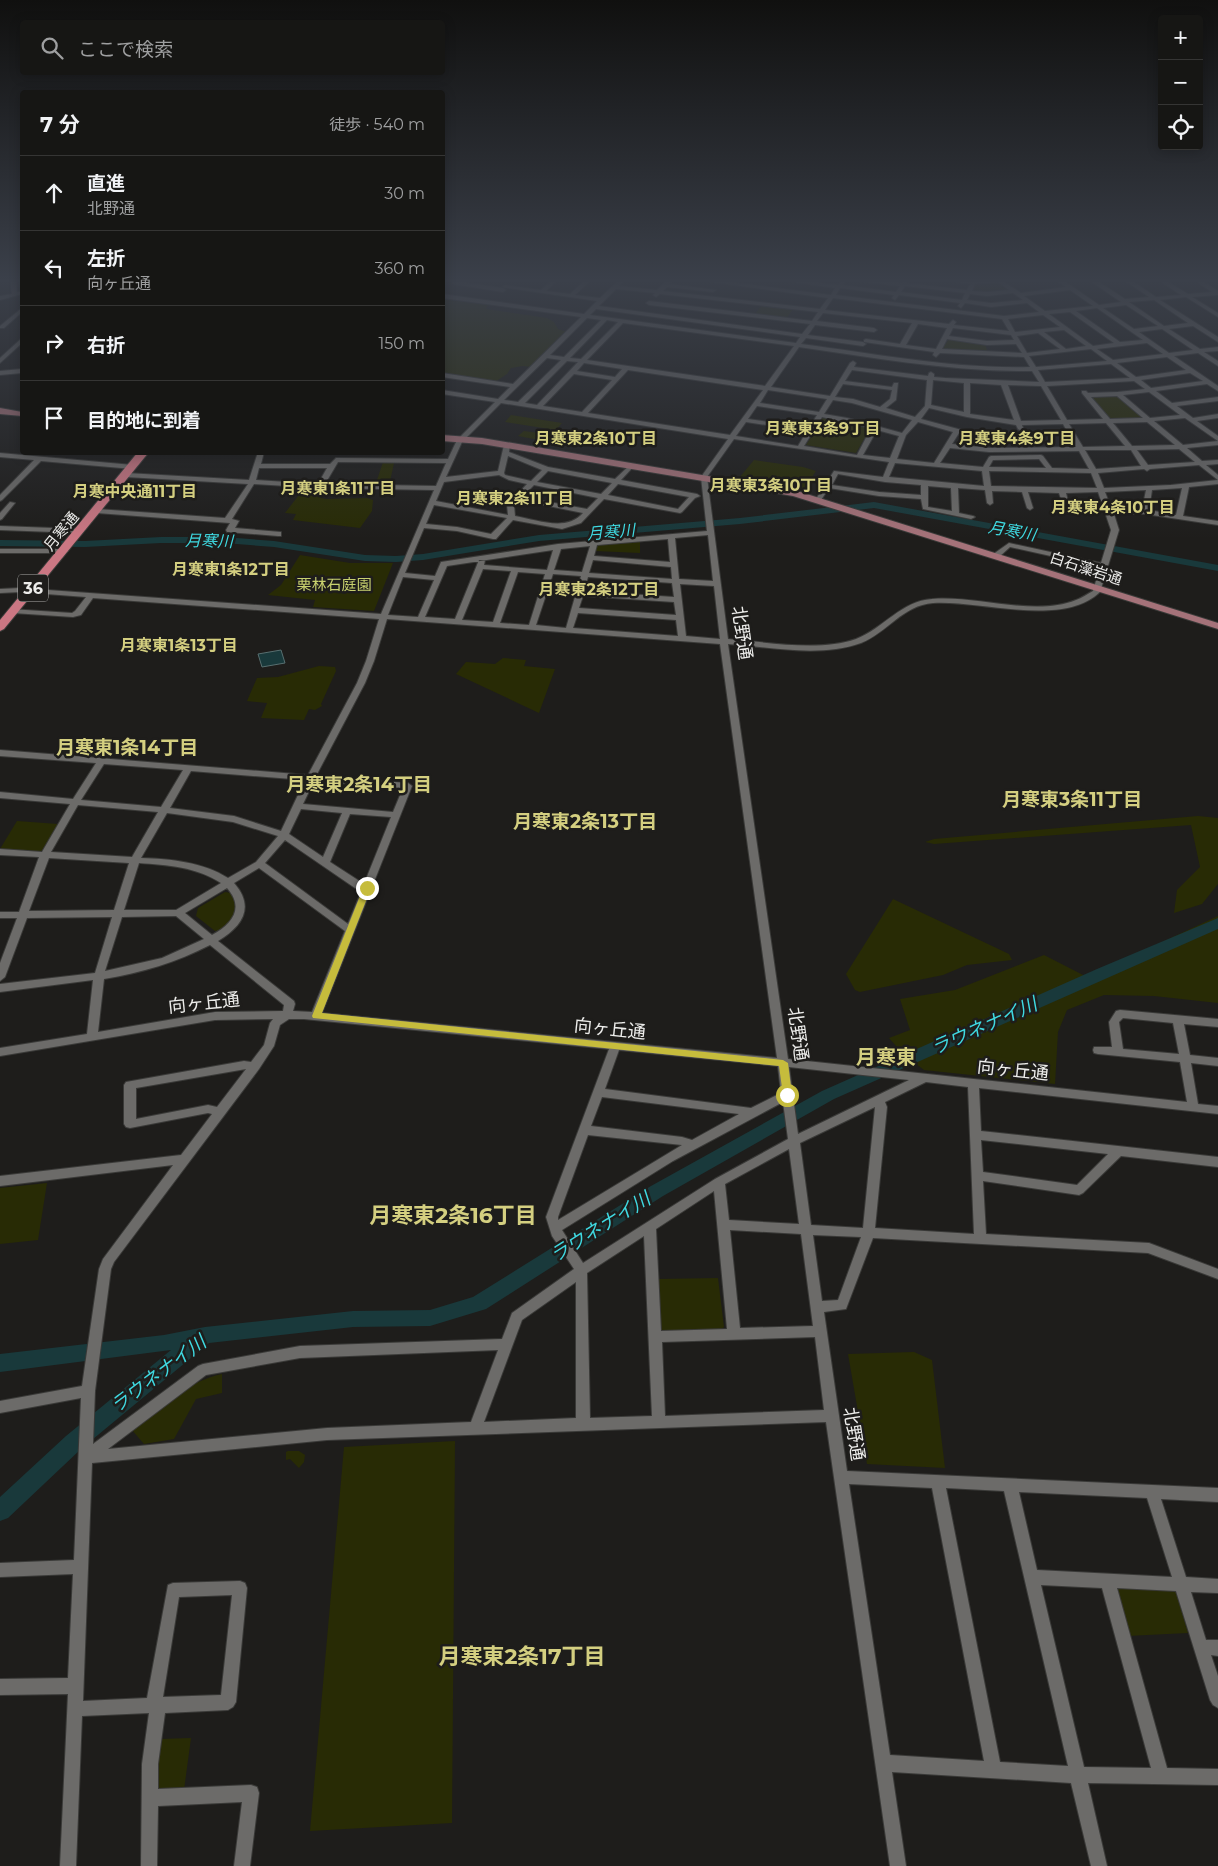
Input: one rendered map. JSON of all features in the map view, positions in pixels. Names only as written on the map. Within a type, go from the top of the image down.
[{"type":"highway","name":"月寒通","points":[[0,627],[142,455]]},
{"type":"main road","points":[[0,412],[20,414]]},
{"type":"main road","points":[[445,438],[462,438],[506,449],[632,466],[769,488],[819,499]]},
{"type":"main road","name":"白石藻岩通","points":[[819,499],[1218,626]]},
{"type":"street","points":[[0,915],[178,913],[258,864],[284,835],[310,779],[361,683],[400,575],[462,438],[537,365]]},
{"type":"street","points":[[520,404],[559,365]]},
{"type":"street","points":[[538,407],[579,365]]},
{"type":"street","points":[[609,365],[831,398],[881,409],[957,431],[997,436],[1024,436]]},
{"type":"street","points":[[704,478],[731,437],[784,365]]},
{"type":"street","points":[[800,448],[852,365]]},
{"type":"street","points":[[885,480],[903,435],[928,406],[933,365]]},
{"type":"street","points":[[945,365],[988,369],[1032,369],[1076,365]]},
{"type":"street","points":[[0,591],[31,590],[813,648],[840,646],[856,642],[872,634],[900,612],[923,602],[945,600],[1055,607],[1079,602],[1088,598],[1098,588],[1115,530],[1094,471],[1030,365]]},
{"type":"street","points":[[1114,365],[1218,441]]},
{"type":"street","points":[[1184,365],[1218,389]]},
{"type":"street","points":[[584,414],[627,368]]},
{"type":"street","points":[[850,368],[931,379],[1004,384],[1077,383],[1134,379],[1192,371]]},
{"type":"street","points":[[0,373],[20,371]]},
{"type":"street","points":[[572,372],[616,379]]},
{"type":"street","points":[[445,375],[515,386]]},
{"type":"street","points":[[881,409],[893,400],[898,375]]},
{"type":"street","points":[[1087,395],[1118,394],[1218,381]]},
{"type":"street","points":[[842,382],[895,389]]},
{"type":"street","points":[[967,382],[967,416]]},
{"type":"street","points":[[1077,383],[1132,448],[1147,469]]},
{"type":"street","points":[[1004,384],[1028,449]]},
{"type":"street","points":[[445,392],[859,457],[936,465],[985,469],[1094,471],[1147,469],[1218,462]]},
{"type":"street","points":[[1118,394],[1218,478]]},
{"type":"street","points":[[1171,405],[1218,399]]},
{"type":"street","points":[[756,404],[847,420],[903,435]]},
{"type":"street","points":[[928,406],[967,416],[1018,423],[1149,420],[1185,416]]},
{"type":"street","points":[[1191,420],[1218,416]]},
{"type":"street","points":[[744,420],[810,430]]},
{"type":"street","points":[[859,457],[875,427]]},
{"type":"street","points":[[936,465],[957,431]]},
{"type":"street","points":[[949,446],[989,450],[1080,449],[1181,447],[1218,441]]},
{"type":"street","points":[[501,473],[506,449],[546,469],[706,497]]},
{"type":"street","points":[[0,455],[40,458],[129,471],[251,482],[320,486],[438,488]]},
{"type":"street","points":[[228,520],[251,482],[260,455]]},
{"type":"street","points":[[990,503],[985,469],[991,458],[1041,457],[1051,471]]},
{"type":"street","points":[[0,499],[40,458]]},
{"type":"street","points":[[320,486],[336,460],[450,461]]},
{"type":"street","points":[[256,466],[332,466]]},
{"type":"street","points":[[432,502],[562,527],[576,524],[632,466]]},
{"type":"street","points":[[512,518],[510,505],[546,469]]},
{"type":"street","points":[[819,499],[836,472],[885,480],[954,484],[968,488],[1102,491],[1149,490],[1218,482]]},
{"type":"street","points":[[442,480],[501,473],[503,476],[532,484],[680,511],[693,496]]},
{"type":"street","name":"北野通","points":[[704,478],[724,641],[793,1139],[898,1866]]},
{"type":"street","points":[[924,482],[925,508],[971,517]]},
{"type":"street","points":[[954,484],[956,513]]},
{"type":"street","points":[[828,486],[879,494],[924,497]]},
{"type":"street","points":[[1179,517],[1186,486]]},
{"type":"street","points":[[1024,489],[1030,508]]},
{"type":"street","points":[[1062,490],[1066,505]]},
{"type":"street","points":[[1145,512],[1149,490]]},
{"type":"street","points":[[517,498],[589,512]]},
{"type":"street","points":[[0,518],[3,511],[12,503]]},
{"type":"street","points":[[97,510],[228,520],[235,521],[230,530],[278,534]]},
{"type":"street","points":[[1110,512],[1145,512],[1218,523]]},
{"type":"street","points":[[421,526],[457,529],[493,536],[512,518]]},
{"type":"street","points":[[0,528],[76,535]]},
{"type":"street","points":[[422,618],[444,564],[484,556],[558,546],[711,531]]},
{"type":"street","points":[[671,536],[682,638]]},
{"type":"street","points":[[569,630],[594,543]]},
{"type":"street","points":[[996,555],[1008,545],[1104,566]]},
{"type":"street","points":[[532,627],[558,546]]},
{"type":"street","points":[[0,551],[65,550]]},
{"type":"street","points":[[458,621],[484,556]]},
{"type":"street","points":[[589,558],[675,565]]},
{"type":"street","points":[[480,567],[717,584]]},
{"type":"street","points":[[496,624],[515,570]]},
{"type":"street","points":[[400,575],[438,578]]},
{"type":"street","points":[[579,593],[678,600]]},
{"type":"street","points":[[13,611],[74,615],[78,613],[91,595]]},
{"type":"street","points":[[574,610],[680,618]]},
{"type":"street","points":[[0,753],[408,786],[316,1016]]},
{"type":"street","points":[[0,977],[46,855],[76,801],[102,761]]},
{"type":"street","points":[[92,1036],[100,975],[135,860],[188,769]]},
{"type":"street","points":[[0,795],[165,810],[234,819],[284,835],[358,886],[367,888]]},
{"type":"street","points":[[297,806],[396,815]]},
{"type":"street","points":[[325,863],[347,811]]},
{"type":"street","points":[[0,852],[164,862],[190,867],[210,873],[228,883],[239,897],[241,909],[234,924],[227,931],[187,953],[156,964],[100,975],[0,988]]},
{"type":"street","points":[[258,864],[350,931]]},
{"type":"street","points":[[68,1866],[88,1391],[105,1268],[109,1259],[255,1066],[269,1046],[275,1024],[287,1015],[290,1004],[178,913]]},
{"type":"street","points":[[1118,1052],[1114,1022],[1120,1014],[1218,1023]]},
{"type":"street","name":"向ヶ丘通","points":[[0,1052],[216,1016],[316,1016],[783,1063],[1218,1110]]},
{"type":"street","points":[[1178,1019],[1193,1107]]},
{"type":"street","points":[[583,1423],[578,1266],[558,1234],[552,1217],[615,1047]]},
{"type":"street","points":[[1098,1050],[1218,1062]]},
{"type":"street","points":[[220,1112],[208,1109],[130,1124],[130,1085],[244,1065],[255,1066]]},
{"type":"street","points":[[476,1426],[517,1317],[578,1266],[650,1227],[719,1182],[793,1139],[923,1079]]},
{"type":"street","points":[[973,1084],[980,1240]]},
{"type":"street","points":[[598,1092],[751,1112]]},
{"type":"street","points":[[558,1234],[635,1176],[751,1112],[788,1098]]},
{"type":"street","points":[[817,1307],[842,1306],[868,1234],[882,1107],[879,1100]]},
{"type":"street","points":[[584,1130],[682,1141],[691,1144]]},
{"type":"street","points":[[976,1135],[1218,1162]]},
{"type":"street","points":[[978,1176],[1079,1190],[1118,1151]]},
{"type":"street","points":[[0,1181],[184,1159]]},
{"type":"street","points":[[719,1182],[734,1334]]},
{"type":"street","points":[[723,1225],[1150,1248],[1218,1274]]},
{"type":"street","points":[[650,1227],[659,1422]]},
{"type":"street","points":[[656,1337],[821,1330]]},
{"type":"street","points":[[86,1457],[203,1370],[300,1352],[507,1344]]},
{"type":"street","points":[[0,1407],[88,1391]]},
{"type":"street","points":[[86,1457],[327,1434],[476,1426],[832,1416]]},
{"type":"street","points":[[842,1477],[1218,1495]]},
{"type":"street","points":[[938,1482],[993,1769]]},
{"type":"street","points":[[1010,1485],[1099,1866]]},
{"type":"street","points":[[1152,1492],[1218,1700]]},
{"type":"street","points":[[0,1570],[80,1568]]},
{"type":"street","points":[[1032,1577],[1218,1586]]},
{"type":"street","points":[[1108,1581],[1161,1776]]},
{"type":"street","points":[[75,1709],[156,1704],[228,1702],[240,1588],[173,1590],[156,1704],[150,1764],[149,1866]]},
{"type":"street","points":[[1202,1647],[1218,1648]]},
{"type":"street","points":[[0,1687],[76,1686]]},
{"type":"street","points":[[883,1763],[1078,1775],[1218,1777]]},
{"type":"street","points":[[149,1798],[251,1793],[242,1866]]},
{"type":"green space","points":[[445,365],[533,365],[531,367],[511,368],[507,374],[495,382],[445,374]]},
{"type":"green space","points":[[1091,396],[1117,396],[1144,419],[1110,418]]},
{"type":"green space","points":[[511,415],[562,423],[556,430],[505,422]]},
{"type":"green space","points":[[823,417],[871,427],[856,453],[806,445]]},
{"type":"green space","points":[[524,431],[561,436],[555,443],[518,436]]},
{"type":"green space","points":[[754,460],[803,467],[816,471],[804,489],[739,478]]},
{"type":"green space","points":[[383,462],[394,463],[389,486],[375,486]]},
{"type":"green space","points":[[308,490],[320,494],[321,498],[326,499],[367,498],[373,500],[372,511],[360,528],[293,520],[296,514],[285,513],[302,491]]},
{"type":"green space","points":[[640,541],[640,553],[595,551],[598,545]]},
{"type":"green space","name":"栗林石庭園","points":[[300,555],[350,563],[393,563],[374,611],[313,607],[315,600],[268,595],[281,585]]},
{"type":"green space","points":[[503,658],[526,660],[524,666],[555,669],[539,713],[456,674],[466,662],[495,664]]},
{"type":"green space","points":[[319,666],[335,667],[336,671],[321,704],[322,706],[315,710],[309,709],[304,720],[261,718],[267,703],[247,701],[257,678],[278,677]]},
{"type":"green space","points":[[1198,816],[1218,818],[1218,884],[1202,904],[1174,913],[1177,890],[1200,867],[1191,825],[934,844],[925,842],[934,839]]},
{"type":"green space","points":[[17,821],[58,824],[41,852],[0,849]]},
{"type":"green space","points":[[225,892],[231,893],[234,899],[234,913],[222,930],[215,931],[196,916],[198,908]]},
{"type":"green space","points":[[893,899],[1009,954],[1012,960],[967,965],[943,975],[860,992],[855,990],[846,974]]},
{"type":"green space","points":[[1218,916],[1218,1003],[1154,996],[1104,995],[1067,1010],[1058,1032],[1055,1084],[924,1070],[903,1054],[889,1038],[910,1030],[900,999],[955,990],[1044,955],[1087,977]]},
{"type":"green space","points":[[47,1183],[38,1240],[0,1244],[0,1188]]},
{"type":"green space","points":[[718,1278],[724,1327],[721,1330],[664,1332],[660,1330],[658,1279]]},
{"type":"green space","points":[[914,1352],[932,1360],[945,1468],[867,1464],[848,1354]]},
{"type":"green space","points":[[222,1374],[222,1393],[196,1399],[174,1439],[144,1444],[132,1430],[174,1396],[197,1383]]},
{"type":"green space","points":[[455,1441],[452,1823],[310,1831],[344,1447]]},
{"type":"green space","points":[[299,1451],[305,1455],[304,1462],[299,1468],[290,1459],[286,1460],[286,1452]]},
{"type":"green space","points":[[1116,1583],[1175,1589],[1188,1633],[1127,1636]]},
{"type":"green space","points":[[191,1738],[184,1790],[160,1791],[155,1772],[160,1739]]},
{"type":"water","points":[[281,650],[285,663],[262,667],[258,654]]},
{"type":"waterway","name":"月寒川","points":[[0,543],[85,544],[161,540],[224,540],[274,544],[365,558],[396,559],[423,557],[539,538],[740,521],[874,505],[1218,568]]},
{"type":"waterway","name":"ラウネナイ川","points":[[0,1363],[164,1343],[205,1335],[353,1319],[430,1318],[479,1303],[657,1191],[828,1095],[1218,923]]},
{"type":"waterway","name":"ラウネナイ川","points":[[0,1511],[73,1443],[203,1336]]},
{"type":"district","name":"月寒東3条9丁目","points":[[823,428]]},
{"type":"district","name":"月寒東2条10丁目","points":[[596,438]]},
{"type":"district","name":"月寒東4条9丁目","points":[[1017,438]]},
{"type":"district","name":"月寒東3条10丁目","points":[[771,485]]},
{"type":"district","name":"月寒東1条11丁目","points":[[338,488]]},
{"type":"district","name":"月寒中央通11丁目","points":[[135,491]]},
{"type":"district","name":"月寒東2条11丁目","points":[[515,498]]},
{"type":"district","name":"月寒東4条10丁目","points":[[1113,507]]},
{"type":"district","name":"月寒東1条12丁目","points":[[231,569]]},
{"type":"district","name":"月寒東2条12丁目","points":[[599,589]]},
{"type":"district","name":"月寒東1条13丁目","points":[[179,645]]},
{"type":"district","name":"月寒東1条14丁目","points":[[127,747]]},
{"type":"district","name":"月寒東2条14丁目","points":[[359,784]]},
{"type":"district","name":"月寒東3条11丁目","points":[[1072,799]]},
{"type":"district","name":"月寒東2条13丁目","points":[[585,821]]},
{"type":"district","name":"月寒東","points":[[886,1057]]},
{"type":"district","name":"月寒東2条16丁目","points":[[453,1215]]},
{"type":"district","name":"月寒東2条17丁目","points":[[522,1656]]},
{"type":"route","points":[[367,888],[316,1016],[783,1063],[787,1095]]}]
